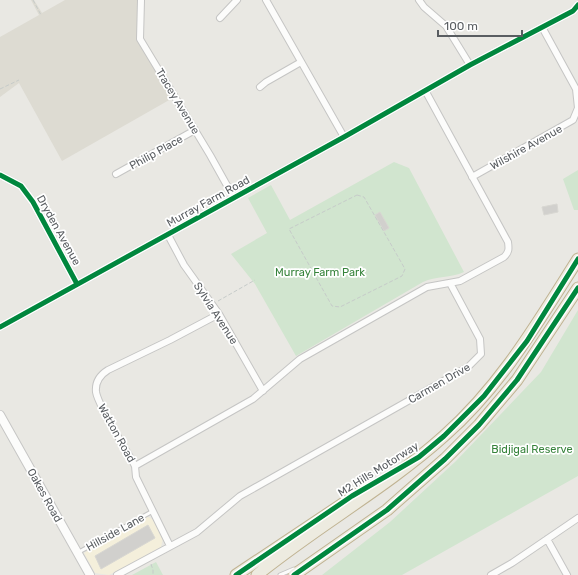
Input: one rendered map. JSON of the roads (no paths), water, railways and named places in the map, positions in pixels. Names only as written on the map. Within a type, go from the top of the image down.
[{"type":"highway","name":"M2 Hills Motorway","points":[[258,575],[287,550],[358,502],[419,457],[444,436],[484,396],[527,341],[578,259]]},
{"type":"highway","points":[[294,575],[361,528],[412,489],[479,425],[517,380],[578,288]]},
{"type":"highway","name":"M2 Hills Motorway","points":[[236,575],[352,496],[419,457]]},
{"type":"highway","points":[[304,575],[344,547],[361,528]]},
{"type":"main road","name":"Oakes Road","points":[[0,415],[90,575]]},
{"type":"street","name":"Tracey Avenue","points":[[142,0],[140,39],[234,198]]},
{"type":"street","points":[[220,18],[237,0]]},
{"type":"street","points":[[266,0],[344,137]]},
{"type":"street","points":[[419,0],[424,7],[446,26],[470,65]]},
{"type":"street","name":"Murray Farm Road","points":[[0,327],[426,92],[470,65],[573,11],[578,5]]},
{"type":"street","name":"Wilshire Avenue","points":[[472,177],[573,120],[578,108],[576,90],[542,27]]},
{"type":"street","points":[[260,87],[301,62]]},
{"type":"street","points":[[135,466],[253,399],[300,360],[427,287],[460,282],[504,257],[509,249],[508,242],[426,92]]},
{"type":"street","name":"Philip Place","points":[[116,174],[195,130]]},
{"type":"street","name":"Dryden Avenue","points":[[0,175],[21,186],[33,202],[77,284]]},
{"type":"street","name":"Sylvia Avenue","points":[[168,235],[184,265],[219,314],[263,391]]},
{"type":"street","name":"Carmen Drive","points":[[117,575],[197,532],[240,496],[468,367],[475,361],[481,354],[480,338],[450,284]]},
{"type":"street","name":"Watton Road","points":[[170,546],[136,477],[135,466],[97,397],[96,391],[98,378],[108,370],[219,314]]},
{"type":"street","points":[[491,575],[578,518]]},
{"type":"street","points":[[547,539],[567,575]]},
{"type":"lane","name":"Hillside Lane","points":[[78,553],[153,511]]},
{"type":"lane","points":[[280,575],[309,564]]},
{"type":"park label","name":"Murray Farm Park","points":[[320,272]]},
{"type":"park label","name":"Bidjigal Reserve","points":[[532,449]]}]
